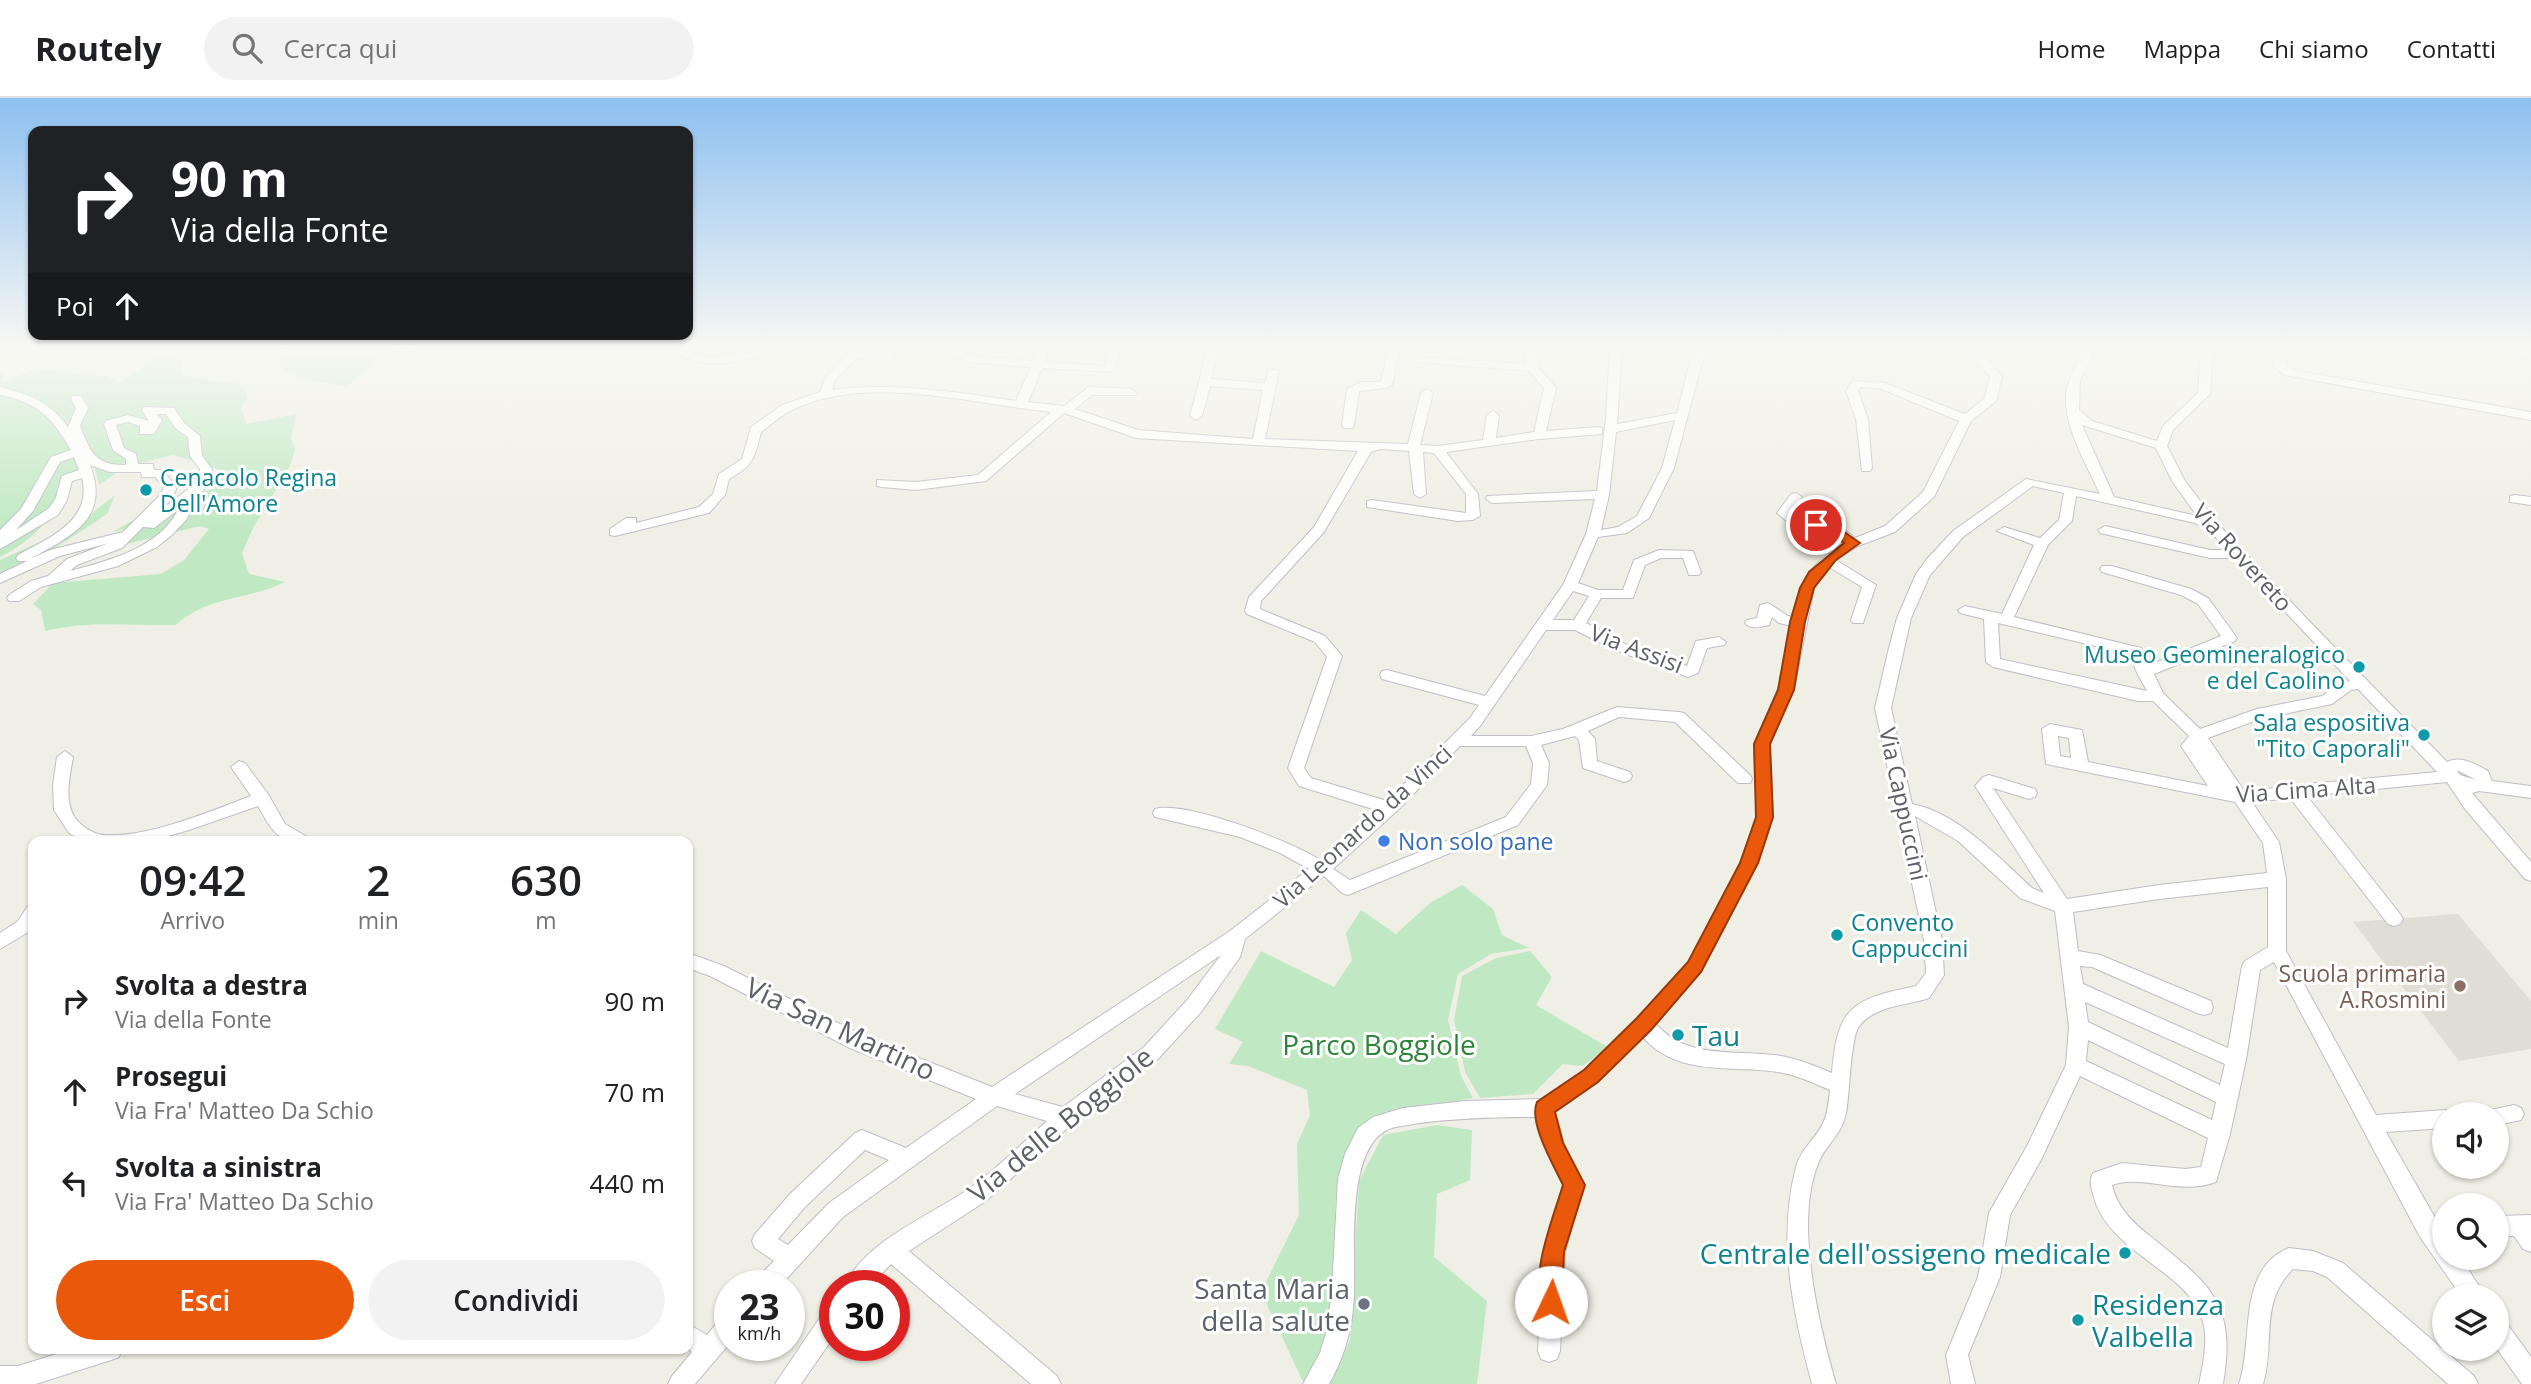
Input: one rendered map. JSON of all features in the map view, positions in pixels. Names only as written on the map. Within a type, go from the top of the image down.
[{"type":"street","points":[[0,572],[50,541],[81,517],[90,500],[87,472],[62,423],[44,407]]},
{"type":"street","points":[[0,579],[55,553],[128,535],[167,496],[171,487],[159,473],[146,474],[149,467],[132,466],[104,470],[93,461],[74,426],[81,407]]},
{"type":"street","points":[[631,522],[615,532],[705,510],[716,501],[727,473],[743,466],[748,459],[755,430],[792,407]]},
{"type":"street","points":[[1035,407],[1064,409],[1136,434],[1305,446],[1438,450],[1539,435],[1604,430],[1684,415]]},
{"type":"street","points":[[882,483],[916,486],[982,478],[1067,407]]},
{"type":"street","points":[[1196,416],[1198,407]]},
{"type":"street","points":[[1259,441],[1265,407]]},
{"type":"street","points":[[1348,425],[1350,407]]},
{"type":"street","points":[[1413,448],[1423,407]]},
{"type":"street","points":[[1539,435],[1546,407]]},
{"type":"street","name":"Via Leonardo da Vinci","points":[[780,1270],[836,1210],[994,1097],[1327,872],[1457,741],[1489,702],[1570,585],[1592,534],[1603,495],[1604,430],[1607,407]]},
{"type":"street","points":[[1601,534],[1622,530],[1642,518],[1668,468],[1686,407]]},
{"type":"street","points":[[1858,407],[1864,434],[1866,468]]},
{"type":"street","points":[[1936,407],[1966,419]]},
{"type":"street","points":[[1315,1384],[1331,1361],[1342,1309],[1346,1180],[1359,1144],[1378,1123],[1404,1117],[1470,1107],[1544,1108],[1591,1076],[1644,1024],[1695,967],[1749,863],[1765,817],[1762,744],[1786,690],[1797,622],[1807,588],[1814,575],[1828,561],[1853,543],[1890,529],[1929,494],[1966,419],[1982,407]]},
{"type":"street","points":[[2074,407],[2079,432],[2109,499]]},
{"type":"street","points":[[2074,412],[2097,428],[2161,446],[2167,429],[2190,407]]},
{"type":"street","points":[[2487,407],[2531,416]]},
{"type":"street","points":[[14,598],[36,584],[142,551],[180,521],[191,497],[205,481],[206,469],[196,456],[194,436],[180,426],[170,411],[148,410],[156,420],[154,428],[148,432],[144,431],[145,423],[134,419],[111,424],[119,450],[132,457],[132,466]]},
{"type":"street","points":[[1489,443],[1493,415]]},
{"type":"street","points":[[2079,432],[2097,428]]},
{"type":"street","name":"Via Rovereto","points":[[2161,446],[2175,478],[2201,516],[2423,750],[2451,772],[2478,813],[2531,874]]},
{"type":"street","points":[[1367,447],[1319,529],[1254,600],[1252,611],[1321,639],[1335,656],[1296,768],[1305,782],[1389,808]]},
{"type":"street","points":[[1413,448],[1417,453],[1420,494]]},
{"type":"street","points":[[1371,504],[1473,516],[1472,494],[1438,450]]},
{"type":"street","points":[[0,538],[26,511],[55,460],[76,452]]},
{"type":"street","points":[[0,545],[47,518],[58,507],[66,479],[87,472]]},
{"type":"street","name":"Via Cappuccini","points":[[1824,1384],[1808,1331],[1797,1223],[1807,1162],[1834,1123],[1841,1085],[1844,1033],[1853,1016],[1870,1006],[1922,993],[1936,975],[1933,940],[1883,708],[1904,618],[1923,574],[1958,534],[2031,482],[2173,514],[2201,516]]},
{"type":"street","points":[[2071,491],[2065,521],[2042,543],[1999,618],[1993,662],[2138,696],[2157,696]]},
{"type":"street","points":[[1492,499],[1603,495]]},
{"type":"street","points":[[53,579],[72,562],[108,549],[191,497]]},
{"type":"street","points":[[1796,497],[1784,513],[1791,521],[1804,526],[1829,526],[1853,543]]},
{"type":"street","points":[[2515,499],[2531,501]]},
{"type":"street","points":[[2201,516],[2197,524],[2210,554]]},
{"type":"street","points":[[2105,530],[2210,554],[2239,554]]},
{"type":"street","points":[[2004,531],[2042,543]]},
{"type":"street","points":[[1597,594],[1628,595],[1639,563],[1659,554],[1688,554],[1694,572]]},
{"type":"street","points":[[1828,561],[1869,585],[1858,620]]},
{"type":"street","points":[[2107,569],[2197,598],[2230,638],[2144,673]]},
{"type":"street","name":"Via Assisi","points":[[1570,585],[1597,594],[1578,625]]},
{"type":"street","points":[[1752,623],[1764,621],[1768,607],[1784,620],[1797,622]]},
{"type":"street","points":[[1965,610],[2136,651],[2157,696],[2198,736],[2271,842],[2277,879],[2277,951],[2372,1124],[2432,1222]]},
{"type":"street","name":"Via Assisi","points":[[1543,625],[1578,625],[1620,647],[1688,672],[1693,670],[1701,644],[1719,642]]},
{"type":"street","points":[[1387,675],[1489,702]]},
{"type":"street","points":[[2223,795],[2189,747],[2198,736],[2257,714],[2327,700],[2347,686],[2360,684]]},
{"type":"street","points":[[1457,741],[1531,741],[1566,734],[1616,712],[1679,717],[1744,779]]},
{"type":"street","points":[[1577,729],[1587,739],[1589,764],[1624,776]]},
{"type":"street","points":[[1161,813],[1198,818],[1298,852],[1348,888],[1512,821],[1539,785],[1541,763],[1531,741]]},
{"type":"street","points":[[65,757],[59,800],[61,809],[83,834],[88,836]]},
{"type":"street","name":"Via Cima Alta","points":[[2080,765],[2242,797],[2292,789],[2418,781],[2451,772]]},
{"type":"street","points":[[239,767],[262,798],[279,828],[293,836]]},
{"type":"street","points":[[2451,772],[2480,783],[2524,791]]},
{"type":"street","points":[[1963,1384],[1957,1355],[1989,1277],[2000,1213],[2034,1153],[2076,1065],[2079,1027],[2063,907],[1983,786],[1989,781],[2029,793]]},
{"type":"street","points":[[2478,813],[2480,783]]},
{"type":"street","points":[[2292,789],[2394,919]]},
{"type":"street","points":[[153,836],[172,832],[262,798]]},
{"type":"street","points":[[1904,808],[1919,811],[1964,836],[2026,892],[2063,907],[2158,891],[2277,879]]},
{"type":"street","points":[[0,942],[24,926],[28,920]]},
{"type":"street","name":"Via delle Boggiole","points":[[869,1270],[891,1250],[979,1194],[1066,1117],[1151,1053],[1194,1006],[1234,952],[1236,936]]},
{"type":"street","points":[[2211,1384],[2214,1319],[2197,1291],[2120,1223],[2101,1195],[2100,1180],[2122,1172],[2185,1179],[2210,1174],[2236,1060],[2251,966],[2277,951]]},
{"type":"street","points":[[2070,957],[2094,960],[2204,1007]]},
{"type":"street","name":"Via San Martino","points":[[693,964],[717,971],[857,1042],[994,1097],[1066,1117]]},
{"type":"street","points":[[2073,988],[2236,1060]]},
{"type":"street","points":[[1644,1024],[1656,1041],[1682,1056],[1777,1063],[1841,1085]]},
{"type":"street","points":[[2079,1027],[2228,1098]]},
{"type":"street","points":[[2076,1065],[2220,1134]]},
{"type":"street","points":[[1544,1108],[1553,1145],[1574,1185],[1553,1252],[1549,1351]]},
{"type":"street","points":[[2372,1124],[2432,1120]]},
{"type":"street","points":[[790,1259],[763,1241],[797,1201],[862,1139],[908,1158]]},
{"type":"street","points":[[891,1250],[1049,1384]]},
{"type":"street","points":[[2251,1384],[2255,1372],[2261,1295],[2272,1272],[2289,1258],[2313,1261],[2334,1270],[2466,1384]]},
{"type":"street","points":[[693,1338],[708,1349]]},
{"type":"street","points":[[786,1384],[819,1338]]},
{"type":"street","points":[[680,1384],[714,1342]]},
{"type":"street","points":[[2509,1346],[2531,1377]]},
{"type":"street","points":[[0,1378],[18,1378],[95,1354]]},
{"type":"shaded area","name":"Scuola primaria A.Rosmini","points":[[2458,914],[2531,1001],[2531,1049],[2459,1061],[2353,922]]},
{"type":"green space","points":[[0,407],[242,407],[246,424],[296,414],[291,438],[295,450],[290,466],[253,528],[242,553],[249,574],[285,582],[214,603],[176,625],[94,625],[45,631],[41,610],[33,604],[53,583],[161,574],[184,560],[209,529],[200,526],[119,546],[134,537],[144,525],[112,532],[167,502],[220,487],[236,475],[173,455],[125,467],[99,485],[92,457],[85,456],[52,515],[28,539],[0,557]]},
{"type":"green space","points":[[115,495],[107,514],[0,584],[0,560],[77,525]]},
{"type":"green space","name":"Parco Boggiole","points":[[1462,885],[1493,909],[1502,935],[1529,948],[1491,954],[1458,974],[1448,1020],[1461,1076],[1473,1098],[1376,1118],[1369,1121],[1354,1137],[1344,1157],[1338,1180],[1335,1299],[1331,1322],[1304,1384],[1261,1292],[1299,1215],[1297,1144],[1310,1115],[1307,1090],[1248,1066],[1229,1064],[1243,1042],[1215,1029],[1261,951],[1334,987],[1352,960],[1346,933],[1361,910],[1396,934],[1430,903]]},
{"type":"green space","points":[[1530,951],[1552,977],[1536,1005],[1609,1048],[1582,1066],[1563,1064],[1533,1094],[1480,1098],[1465,1072],[1454,1020],[1462,976],[1496,958]]},
{"type":"green space","points":[[1437,1125],[1472,1130],[1470,1180],[1437,1194],[1434,1257],[1487,1301],[1477,1384],[1330,1384],[1350,1340],[1359,1181],[1383,1135]]},
{"type":"place","name":"Cenacolo Regina Dell'Amore","points":[[146,490]]},
{"type":"place","name":"Museo Geomineralogico e del Caolino","points":[[2359,667]]},
{"type":"place","name":"Sala espositiva \"Tito Caporali\"","points":[[2424,735]]},
{"type":"place","name":"Non solo pane","points":[[1384,841]]},
{"type":"place","name":"Convento Cappuccini","points":[[1837,935]]},
{"type":"place","name":"Scuola primaria A.Rosmini","points":[[2460,986]]},
{"type":"place","name":"Tau","points":[[1678,1035]]},
{"type":"place","name":"Centrale dell'ossigeno medicale","points":[[2125,1253]]},
{"type":"place","name":"Santa Maria della salute","points":[[1364,1304]]},
{"type":"place","name":"Residenza Valbella","points":[[2078,1320]]},
{"type":"route","points":[[1551,1302],[1553,1252],[1572,1201],[1574,1185],[1553,1145],[1544,1108],[1591,1076],[1644,1024],[1695,967],[1749,863],[1765,817],[1762,744],[1786,690],[1797,622],[1807,588],[1814,575],[1832,557],[1853,543],[1829,526],[1816,525]]}]
